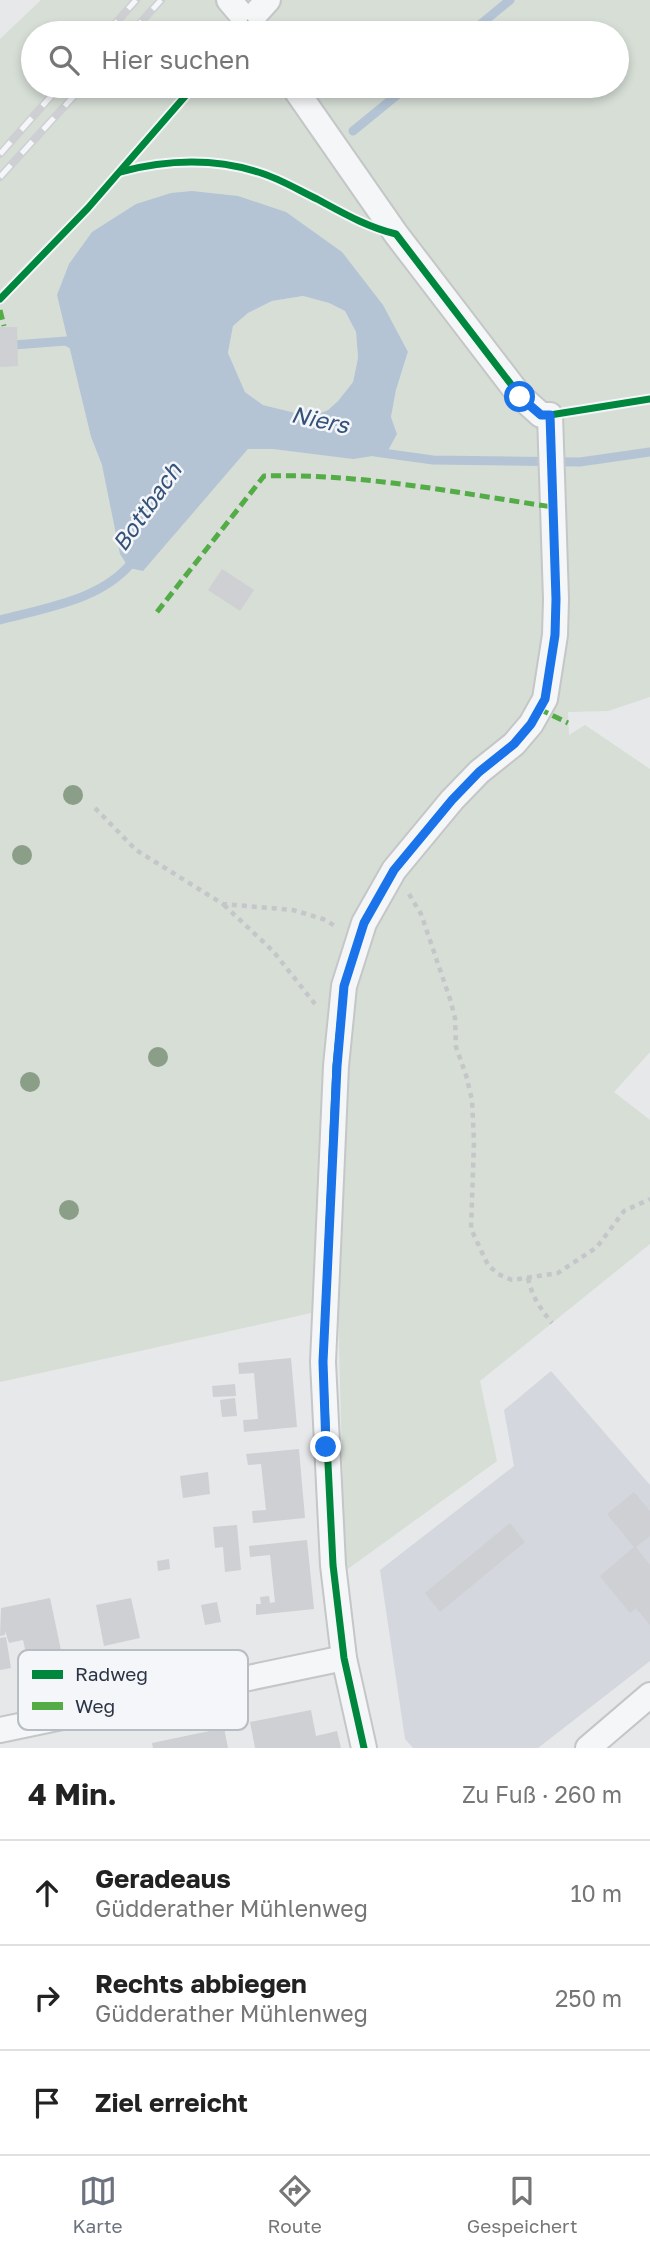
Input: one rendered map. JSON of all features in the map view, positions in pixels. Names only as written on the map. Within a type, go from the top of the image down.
[{"type":"street","points":[[229,0],[248,21]]},
{"type":"street","points":[[256,21],[268,0]]},
{"type":"street","points":[[301,98],[396,234],[520,397],[541,415],[550,415],[551,435],[556,611],[545,699],[531,724],[514,744],[479,772],[452,800],[394,870],[364,923],[344,986],[323,1362],[333,1564],[344,1658],[364,1748]]},
{"type":"street","points":[[248,1678],[344,1658]]},
{"type":"street","points":[[588,1748],[650,1695]]},
{"type":"street","points":[[0,1730],[18,1726]]},
{"type":"path","points":[[95,808],[136,850],[223,905],[273,951],[340,1037]]},
{"type":"path","points":[[394,870],[421,914],[455,1018],[456,1047],[472,1100],[474,1142],[471,1229],[488,1265],[498,1274],[512,1280],[558,1273],[597,1247],[624,1211],[650,1199]]},
{"type":"path","points":[[223,905],[293,910],[323,919],[359,940]]},
{"type":"path","points":[[528,1278],[538,1307],[552,1322]]},
{"type":"shaded area","points":[[41,0],[650,0],[650,697],[608,711],[568,712],[569,735],[585,725],[650,769],[650,1052],[614,1092],[650,1120],[650,1244],[480,1381],[497,1461],[345,1571],[338,1307],[0,1382],[0,39]],"holes":[[[171,193],[408,353],[391,417],[397,434],[273,449],[248,449],[143,570],[91,437],[83,403]]]},
{"type":"shaded area","points":[[303,296],[329,303],[345,311],[356,332],[358,358],[353,382],[328,410],[312,417],[263,405],[245,392],[228,353],[233,326],[248,313],[272,301]]},
{"type":"shaded area","points":[[551,1371],[650,1485],[650,1661],[538,1748],[413,1748],[405,1739],[380,1570],[514,1466],[504,1410]]},
{"type":"water","points":[[192,191],[238,196],[286,212],[342,252],[383,305],[408,352],[391,417],[397,434],[386,454],[353,459],[273,449],[248,449],[143,571],[129,568],[120,554],[102,465],[91,437],[57,295],[69,264],[92,232],[136,204],[171,193]],"holes":[[[303,296],[329,303],[345,311],[356,332],[358,358],[353,382],[338,401],[328,410],[312,417],[263,405],[245,392],[228,353],[233,326],[248,313],[272,301]]]},
{"type":"building","points":[[0,327],[17,327],[18,366],[0,367]]},
{"type":"building","points":[[222,569],[254,590],[240,611],[208,590]]},
{"type":"building","points":[[291,1358],[297,1427],[244,1432],[243,1420],[258,1419],[254,1373],[239,1374],[238,1363]]},
{"type":"building","points":[[235,1384],[236,1396],[213,1397],[212,1386]]},
{"type":"building","points":[[235,1398],[237,1416],[222,1417],[220,1400]]},
{"type":"building","points":[[299,1449],[305,1518],[253,1523],[252,1511],[266,1510],[261,1464],[248,1465],[246,1454]]},
{"type":"building","points":[[208,1472],[210,1494],[183,1498],[180,1476]]},
{"type":"building","points":[[634,1492],[650,1511],[650,1536],[636,1547],[650,1565],[650,1625],[636,1608],[630,1613],[600,1576],[634,1547],[607,1514]]},
{"type":"building","points":[[510,1523],[525,1542],[440,1612],[425,1593]]},
{"type":"building","points":[[237,1525],[241,1570],[225,1572],[223,1547],[215,1548],[213,1527]]},
{"type":"building","points":[[307,1540],[314,1609],[256,1615],[256,1604],[261,1604],[260,1597],[269,1596],[270,1603],[275,1602],[270,1555],[250,1557],[249,1546]]},
{"type":"building","points":[[169,1559],[170,1569],[158,1571],[157,1561]]},
{"type":"building","points":[[50,1598],[61,1650],[25,1650],[23,1640],[9,1643],[5,1631],[5,1635],[0,1636],[1,1608]]},
{"type":"building","points":[[131,1598],[140,1638],[104,1646],[96,1605]]},
{"type":"building","points":[[217,1602],[221,1622],[205,1625],[201,1605]]},
{"type":"building","points":[[6,1637],[11,1668],[0,1670],[0,1638]]},
{"type":"building","points":[[311,1710],[316,1736],[337,1731],[341,1748],[255,1748],[250,1722]]},
{"type":"building","points":[[224,1730],[228,1748],[153,1748],[152,1743]]},
{"type":"waterway","name":"Bottbach","points":[[485,21],[510,0]]},
{"type":"waterway","name":"Bottbach","points":[[353,131],[393,98]]},
{"type":"waterway","name":"Niers","points":[[0,346],[66,341],[77,347]]},
{"type":"waterway","name":"Niers","points":[[375,452],[433,460],[580,462],[650,452]]},
{"type":"waterway","name":"Bottbach","points":[[0,620],[55,606],[92,592],[123,572],[135,558]]},
{"type":"railway","points":[[118,21],[136,0]]},
{"type":"railway","points":[[142,21],[161,0]]},
{"type":"railway","points":[[0,154],[49,98]]},
{"type":"railway","points":[[0,177],[72,98]]},
{"type":"marked path","points":[[0,310],[4,326]]},
{"type":"marked path","points":[[157,612],[264,476],[373,481],[553,507]]},
{"type":"marked path","points":[[539,709],[568,723]]},
{"type":"cycle path","points":[[0,299],[88,208],[184,98]]},
{"type":"cycle path","points":[[120,172],[189,162],[241,167],[273,177],[355,219],[396,234],[520,396],[541,415],[650,399]]},
{"type":"cycle path","points":[[364,1748],[344,1658],[333,1565],[323,1362],[336,1066],[344,986],[364,923],[394,870],[452,800],[479,772],[514,744],[531,724],[545,699],[555,635],[556,599],[550,415]]},
{"type":"route","points":[[326,1447],[323,1362],[337,1066],[344,986],[364,923],[394,870],[452,800],[479,772],[514,744],[531,724],[545,699],[555,635],[556,599],[550,415],[541,415],[520,397]]}]
